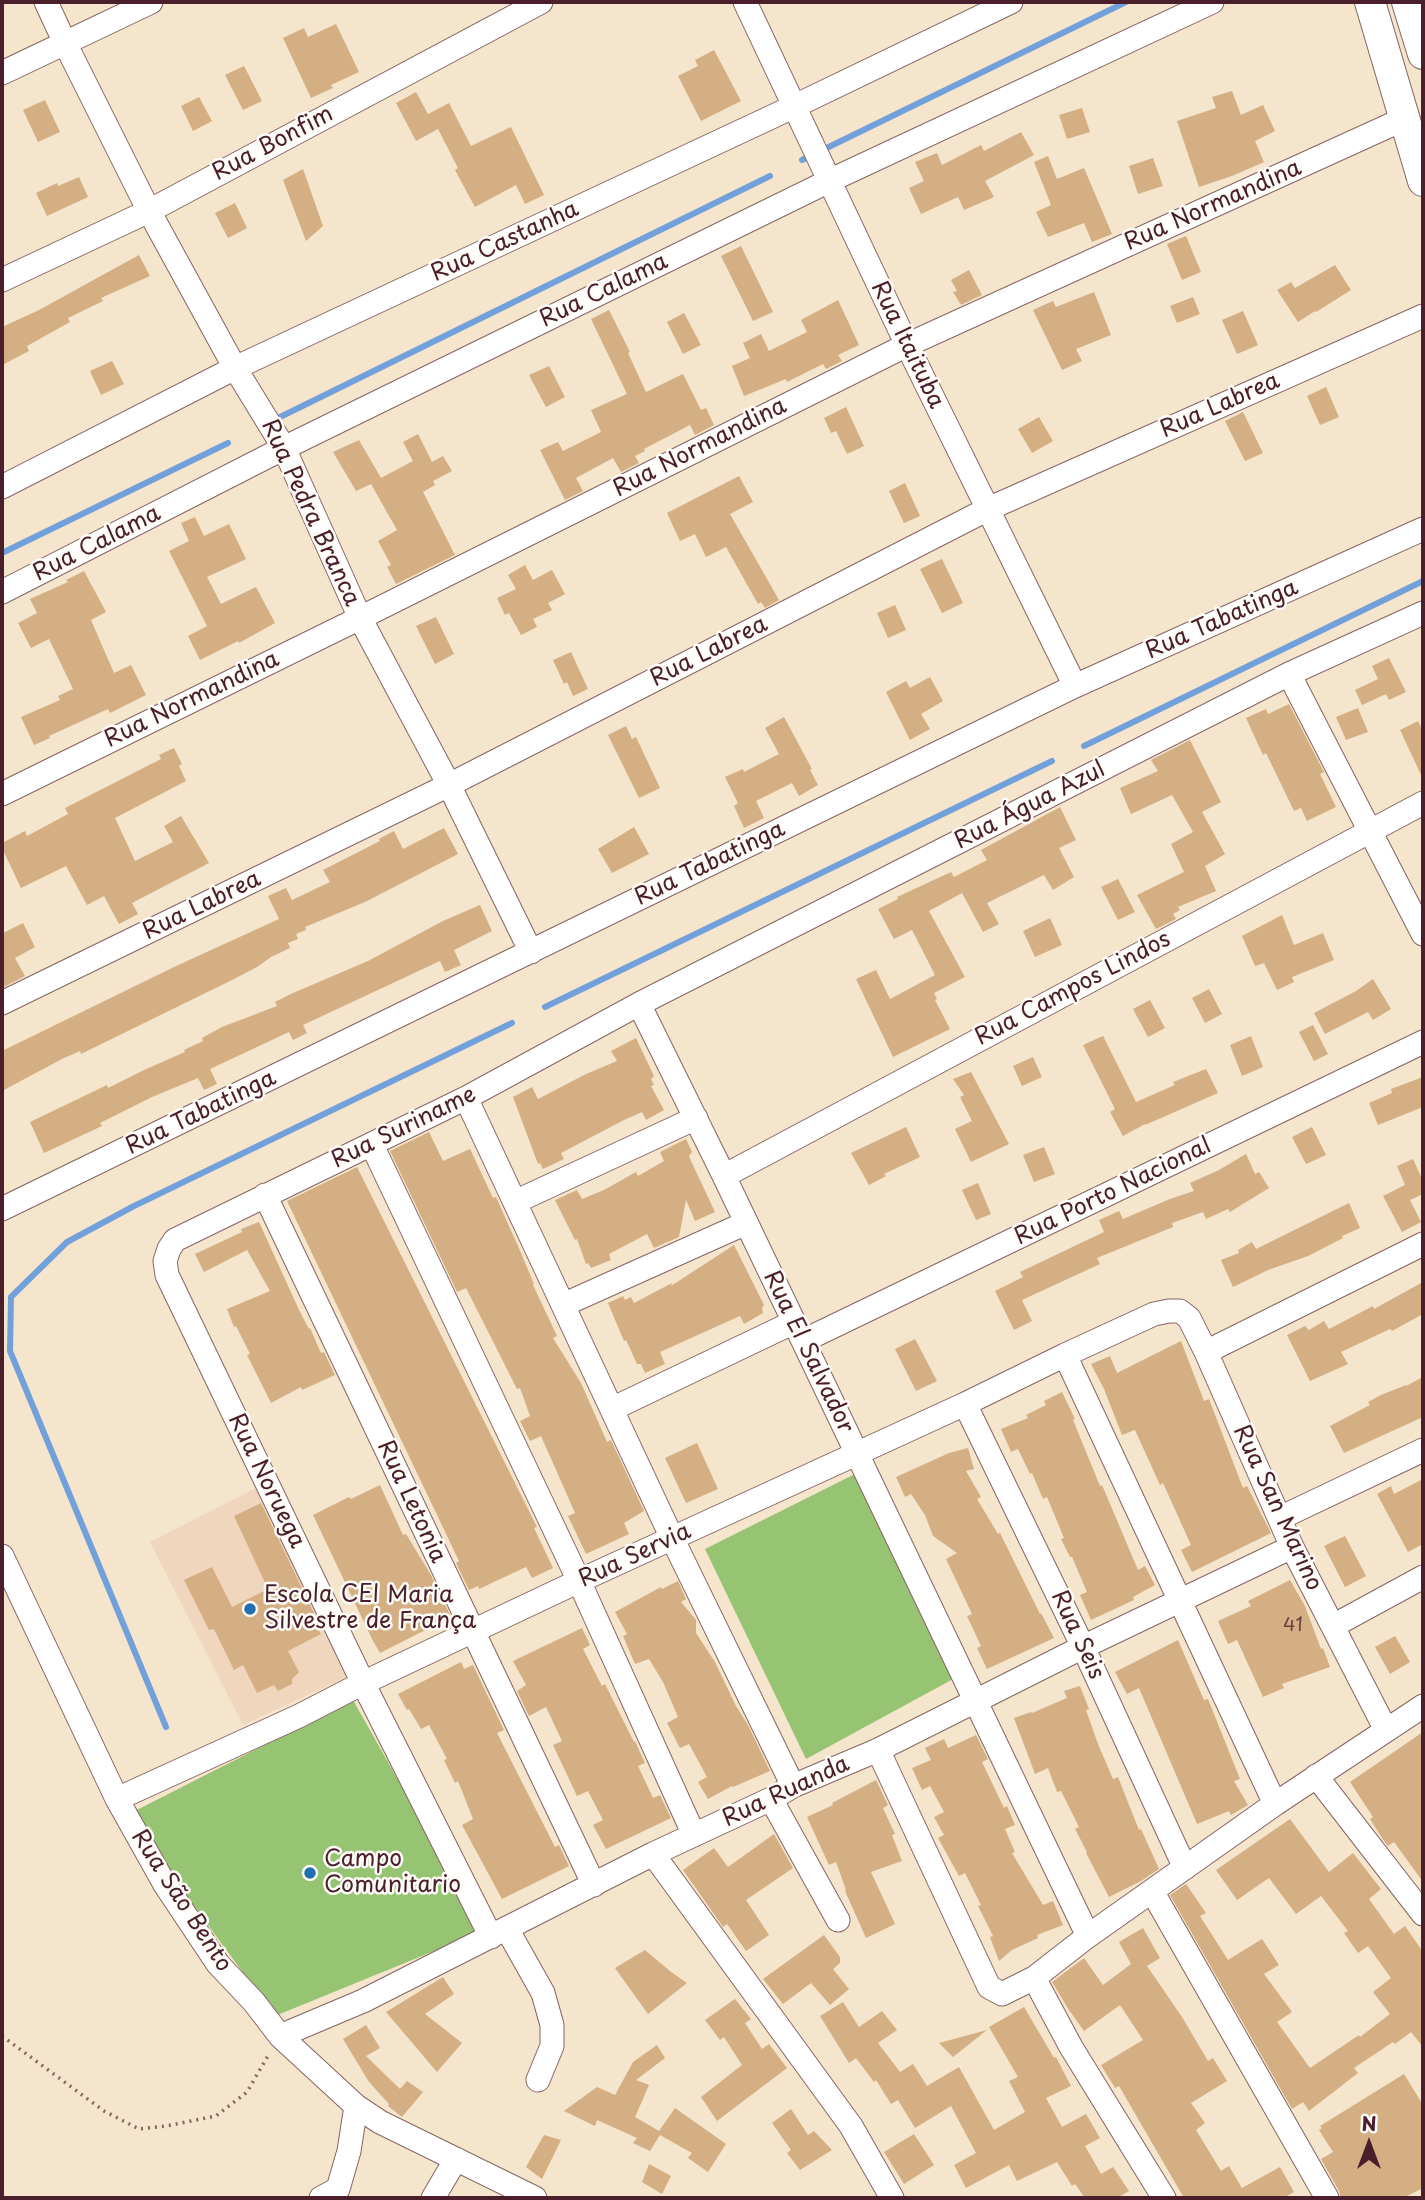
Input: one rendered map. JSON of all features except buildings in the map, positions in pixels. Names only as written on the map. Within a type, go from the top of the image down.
[{"type":"street","name":"Rua Pedra Branca","points":[[46,2],[149,211],[235,368],[284,448],[360,618],[449,785],[531,952]]},
{"type":"street","points":[[2,73],[151,2]]},
{"type":"street","name":"Rua Bonfim","points":[[2,280],[149,211],[541,2]]},
{"type":"street","name":"Rua Itaituba","points":[[745,2],[907,345],[1076,686]]},
{"type":"street","name":"Rua Castanha","points":[[2,486],[235,368],[1012,2]]},
{"type":"street","name":"Rua Calama","points":[[2,592],[284,448],[828,181],[1212,2]]},
{"type":"street","points":[[1370,2],[1423,181]]},
{"type":"street","points":[[1407,2],[1423,54]]},
{"type":"street","name":"Rua Normandina","points":[[2,794],[907,345],[1406,118]]},
{"type":"street","name":"Rua Labrea","points":[[2,1003],[449,785],[988,509],[1423,316]]},
{"type":"street","name":"Rua Tabatinga","points":[[2,1209],[1076,686],[1423,529]]},
{"type":"street","name":"Rua Água Azul","points":[[639,1004],[1289,674],[1423,613]]},
{"type":"street","points":[[1289,674],[1423,934]]},
{"type":"street","name":"Rua Campos Lindos","points":[[724,1176],[1423,803]]},
{"type":"street","name":"Rua Suriname","points":[[169,1249],[176,1240],[466,1098],[639,1004]]},
{"type":"street","name":"Rua El Salvador","points":[[639,1004],[1088,1936]]},
{"type":"street","name":"Rua Porto Nacional","points":[[612,1409],[798,1331],[1423,1042]]},
{"type":"street","points":[[466,1098],[672,1538],[793,1786]]},
{"type":"street","points":[[515,1202],[696,1118]]},
{"type":"street","points":[[372,1145],[579,1581],[694,1835]]},
{"type":"street","name":"Rua Letonia","points":[[265,1195],[594,1885]]},
{"type":"street","points":[[563,1305],[746,1223]]},
{"type":"street","points":[[1206,1352],[1423,1244]]},
{"type":"street","name":"Rua Noruega","points":[[169,1249],[165,1261],[167,1275],[363,1683],[499,1933],[543,1993],[552,2025],[552,2046],[538,2080]]},
{"type":"street","name":"Rua San Marino","points":[[1154,1314],[1180,1311],[1189,1318],[1292,1547],[1386,1730]]},
{"type":"street","name":"Rua Servia","points":[[117,1799],[1154,1314]]},
{"type":"street","points":[[1065,1355],[1275,1804]]},
{"type":"street","name":"Rua Seis","points":[[965,1404],[1083,1647],[1185,1868]]},
{"type":"street","points":[[1280,1518],[1423,1450]]},
{"type":"street","name":"Rua Ruanda","points":[[280,2036],[363,2001],[653,1854],[793,1786],[878,1750],[1083,1647],[1292,1547]]},
{"type":"street","name":"Rua São Bento","points":[[2,1556],[117,1799],[164,1883],[218,1964],[254,2002],[280,2036],[356,2106],[380,2122],[535,2198]]},
{"type":"street","points":[[1333,1626],[1423,1577]]},
{"type":"street","points":[[878,1750],[989,1987],[1002,1994],[1034,1978],[1088,1936],[1315,1776],[1423,1706]]},
{"type":"street","points":[[1315,1776],[1423,1914]]},
{"type":"street","points":[[771,1799],[838,1920]]},
{"type":"street","points":[[653,1854],[851,2126],[892,2198]]},
{"type":"street","points":[[1152,1891],[1327,2198]]},
{"type":"street","points":[[1034,1978],[1071,2047],[1164,2198]]},
{"type":"street","points":[[321,2198],[338,2189],[349,2151],[356,2106]]},
{"type":"street","points":[[433,2198],[456,2159]]},
{"type":"path","points":[[2,2036],[104,2111],[139,2129],[216,2116],[247,2092],[280,2036]]},
{"type":"shaded area","name":"Escola CEI Maria Silvestre de França","points":[[256,1488],[351,1675],[243,1725],[150,1542]]},
{"type":"green space","points":[[857,1473],[955,1678],[806,1759],[705,1549]]},
{"type":"green space","name":"Campo Comunitario","points":[[353,1700],[483,1931],[275,2016],[127,1815]]},
{"type":"waterway","points":[[802,160],[1126,2]]},
{"type":"waterway","points":[[274,420],[770,176]]},
{"type":"waterway","points":[[2,553],[228,443]]},
{"type":"waterway","points":[[1084,746],[1423,581]]},
{"type":"waterway","points":[[545,1007],[1052,761]]},
{"type":"waterway","points":[[166,1727],[10,1351],[11,1297],[67,1242],[134,1206],[512,1023]]},
{"type":"place","name":"Escola CEI Maria Silvestre de França","points":[[250,1609]]},
{"type":"place","name":"Campo Comunitario","points":[[310,1873]]}]
